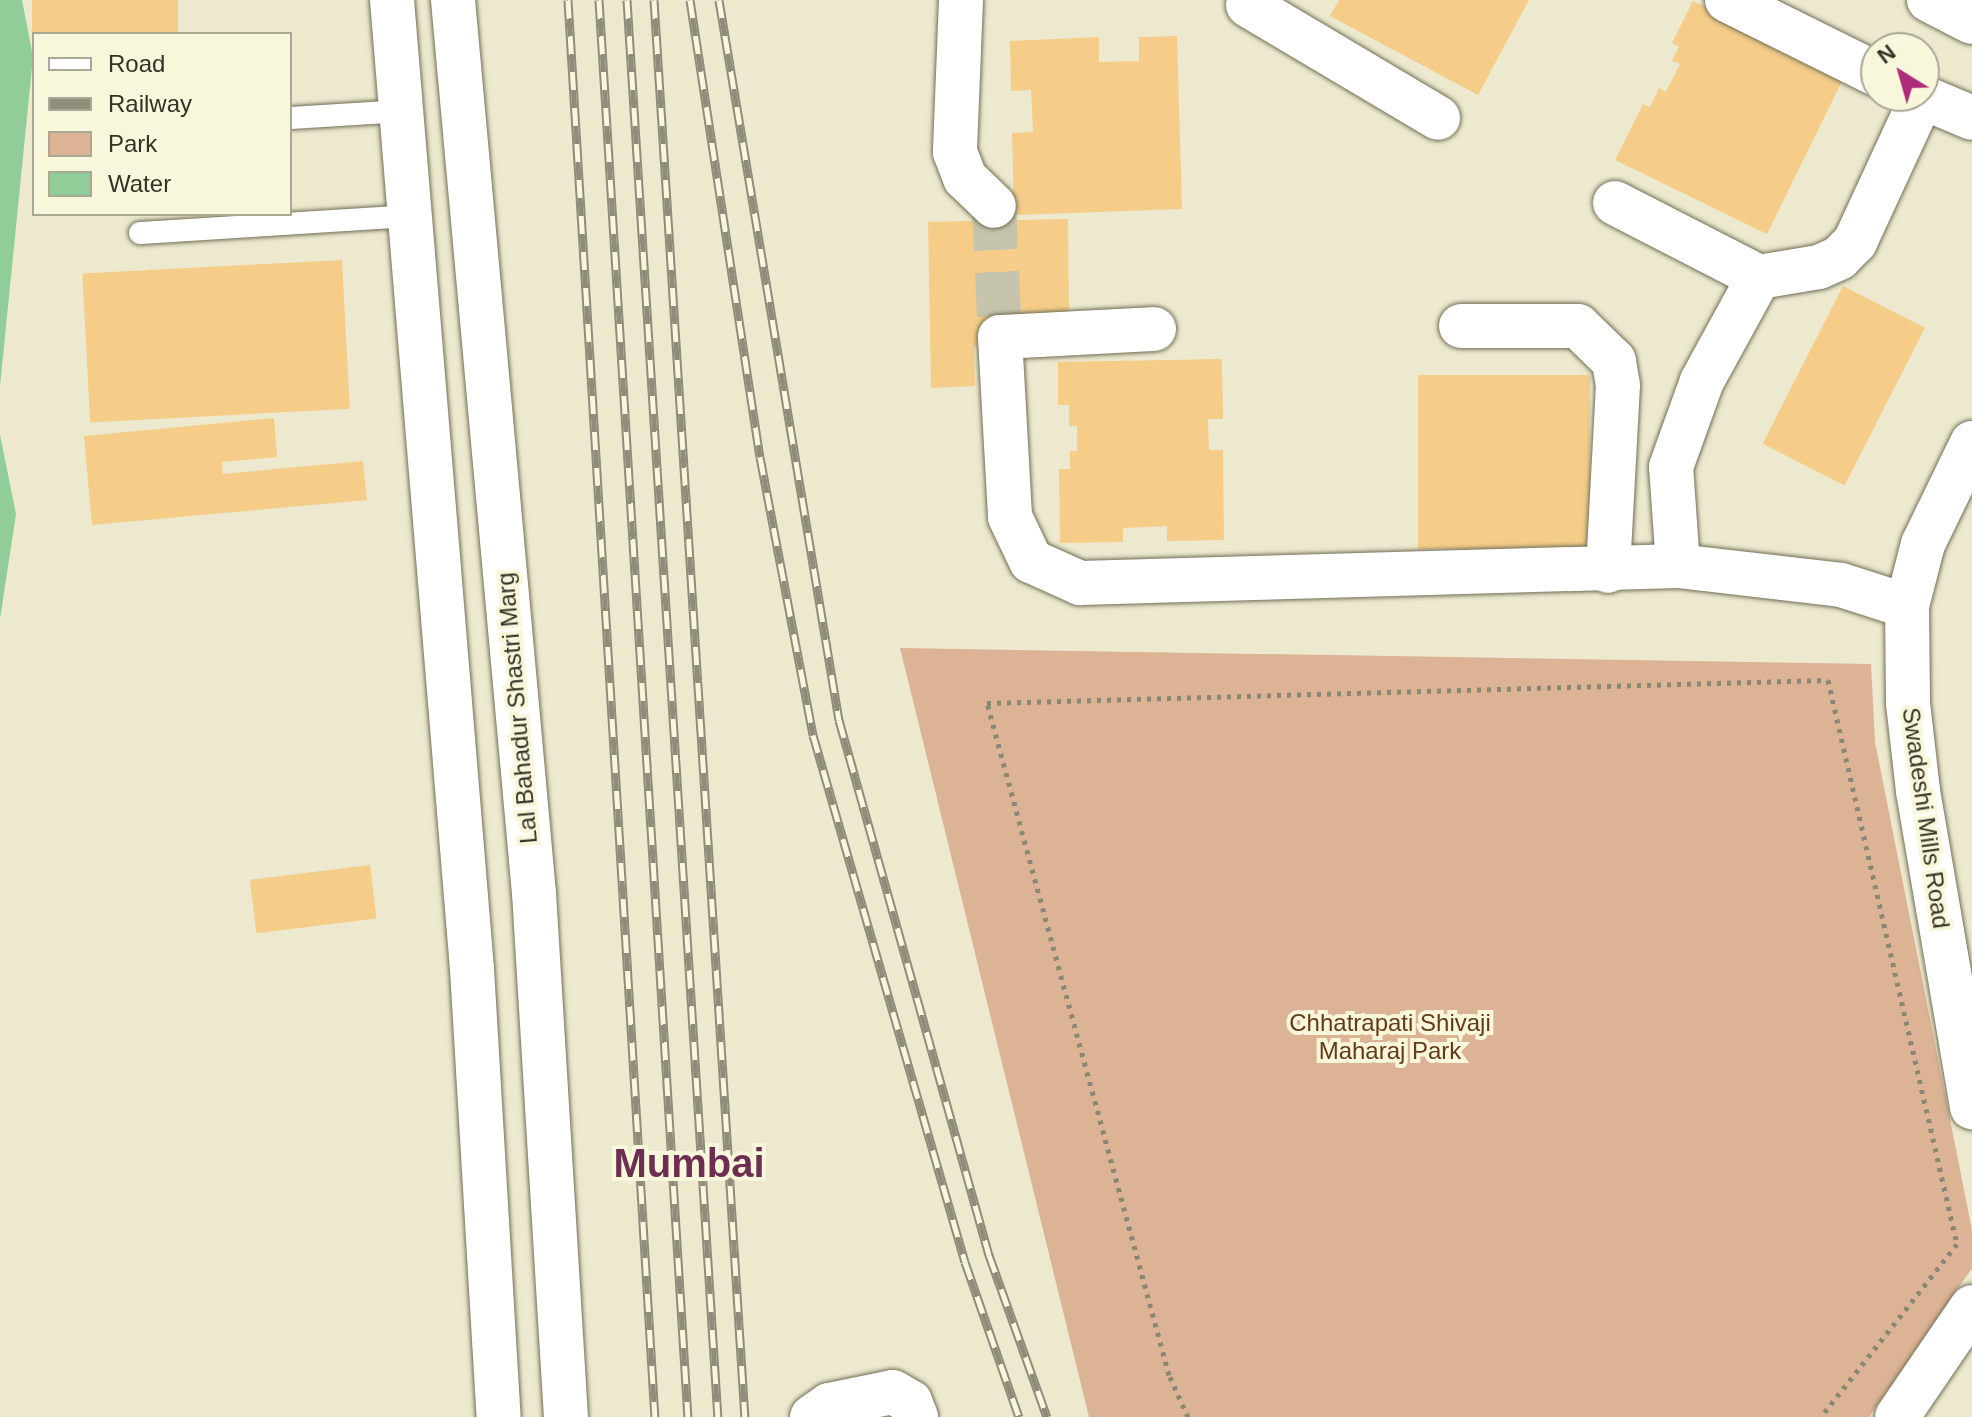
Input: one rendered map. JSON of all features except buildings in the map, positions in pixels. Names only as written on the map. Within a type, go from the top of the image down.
[{"type":"street","points":[[961,0],[955,152],[965,178],[994,206]]},
{"type":"street","points":[[1727,0],[1860,66]]},
{"type":"street","points":[[1929,0],[1972,22]]},
{"type":"street","points":[[1242,2],[1438,118]]},
{"type":"street","points":[[453,3],[392,6],[472,969],[499,1417]]},
{"type":"street","name":"Lal Bahadur Shastri Marg","points":[[453,3],[534,893],[566,1417]]},
{"type":"street","points":[[1940,105],[1972,118]]},
{"type":"street","points":[[1615,203],[1759,277],[1819,267],[1839,258],[1855,242],[1914,112]]},
{"type":"street","points":[[1678,566],[1671,467],[1702,381],[1759,277]]},
{"type":"street","points":[[1461,326],[1578,326],[1614,361],[1618,385],[1608,571]]},
{"type":"street","points":[[1154,329],[1000,337],[1010,517],[1031,561],[1080,583],[1608,571],[1678,566],[1841,585],[1907,606]]},
{"type":"street","name":"Swadeshi Mills Road","points":[[1972,443],[1923,544],[1907,606],[1908,703],[1918,791],[1972,1107]]},
{"type":"street","points":[[472,969],[534,893]]},
{"type":"street","points":[[1897,1417],[1972,1307]]},
{"type":"street","points":[[812,1417],[829,1405],[893,1392],[910,1402],[916,1417]]},
{"type":"lane","points":[[292,118],[400,111]]},
{"type":"lane","points":[[140,233],[409,216]]},
{"type":"path","points":[[1188,1417],[1169,1375],[987,703],[1828,680],[1957,1244],[1821,1417]]},
{"type":"green space","name":"Chhatrapati Shivaji Maharaj Park","points":[[900,648],[1871,664],[1875,742],[1972,1230],[1972,1268],[1869,1417],[1089,1417]]},
{"type":"water","points":[[0,0],[22,0],[32,67],[0,386]]},
{"type":"water","points":[[0,435],[16,514],[0,619]]},
{"type":"tunnel","points":[[994,206],[1000,337]]},
{"type":"railway","points":[[568,0],[655,1417]]},
{"type":"railway","points":[[599,0],[688,1417]]},
{"type":"railway","points":[[627,0],[718,1417]]},
{"type":"railway","points":[[654,0],[745,1417]]},
{"type":"railway","points":[[690,0],[760,457],[813,735],[965,1262],[1019,1417]]},
{"type":"railway","points":[[719,0],[839,720],[989,1255],[1047,1417]]},
{"type":"district","name":"Mumbai","points":[[689,1163]]}]
